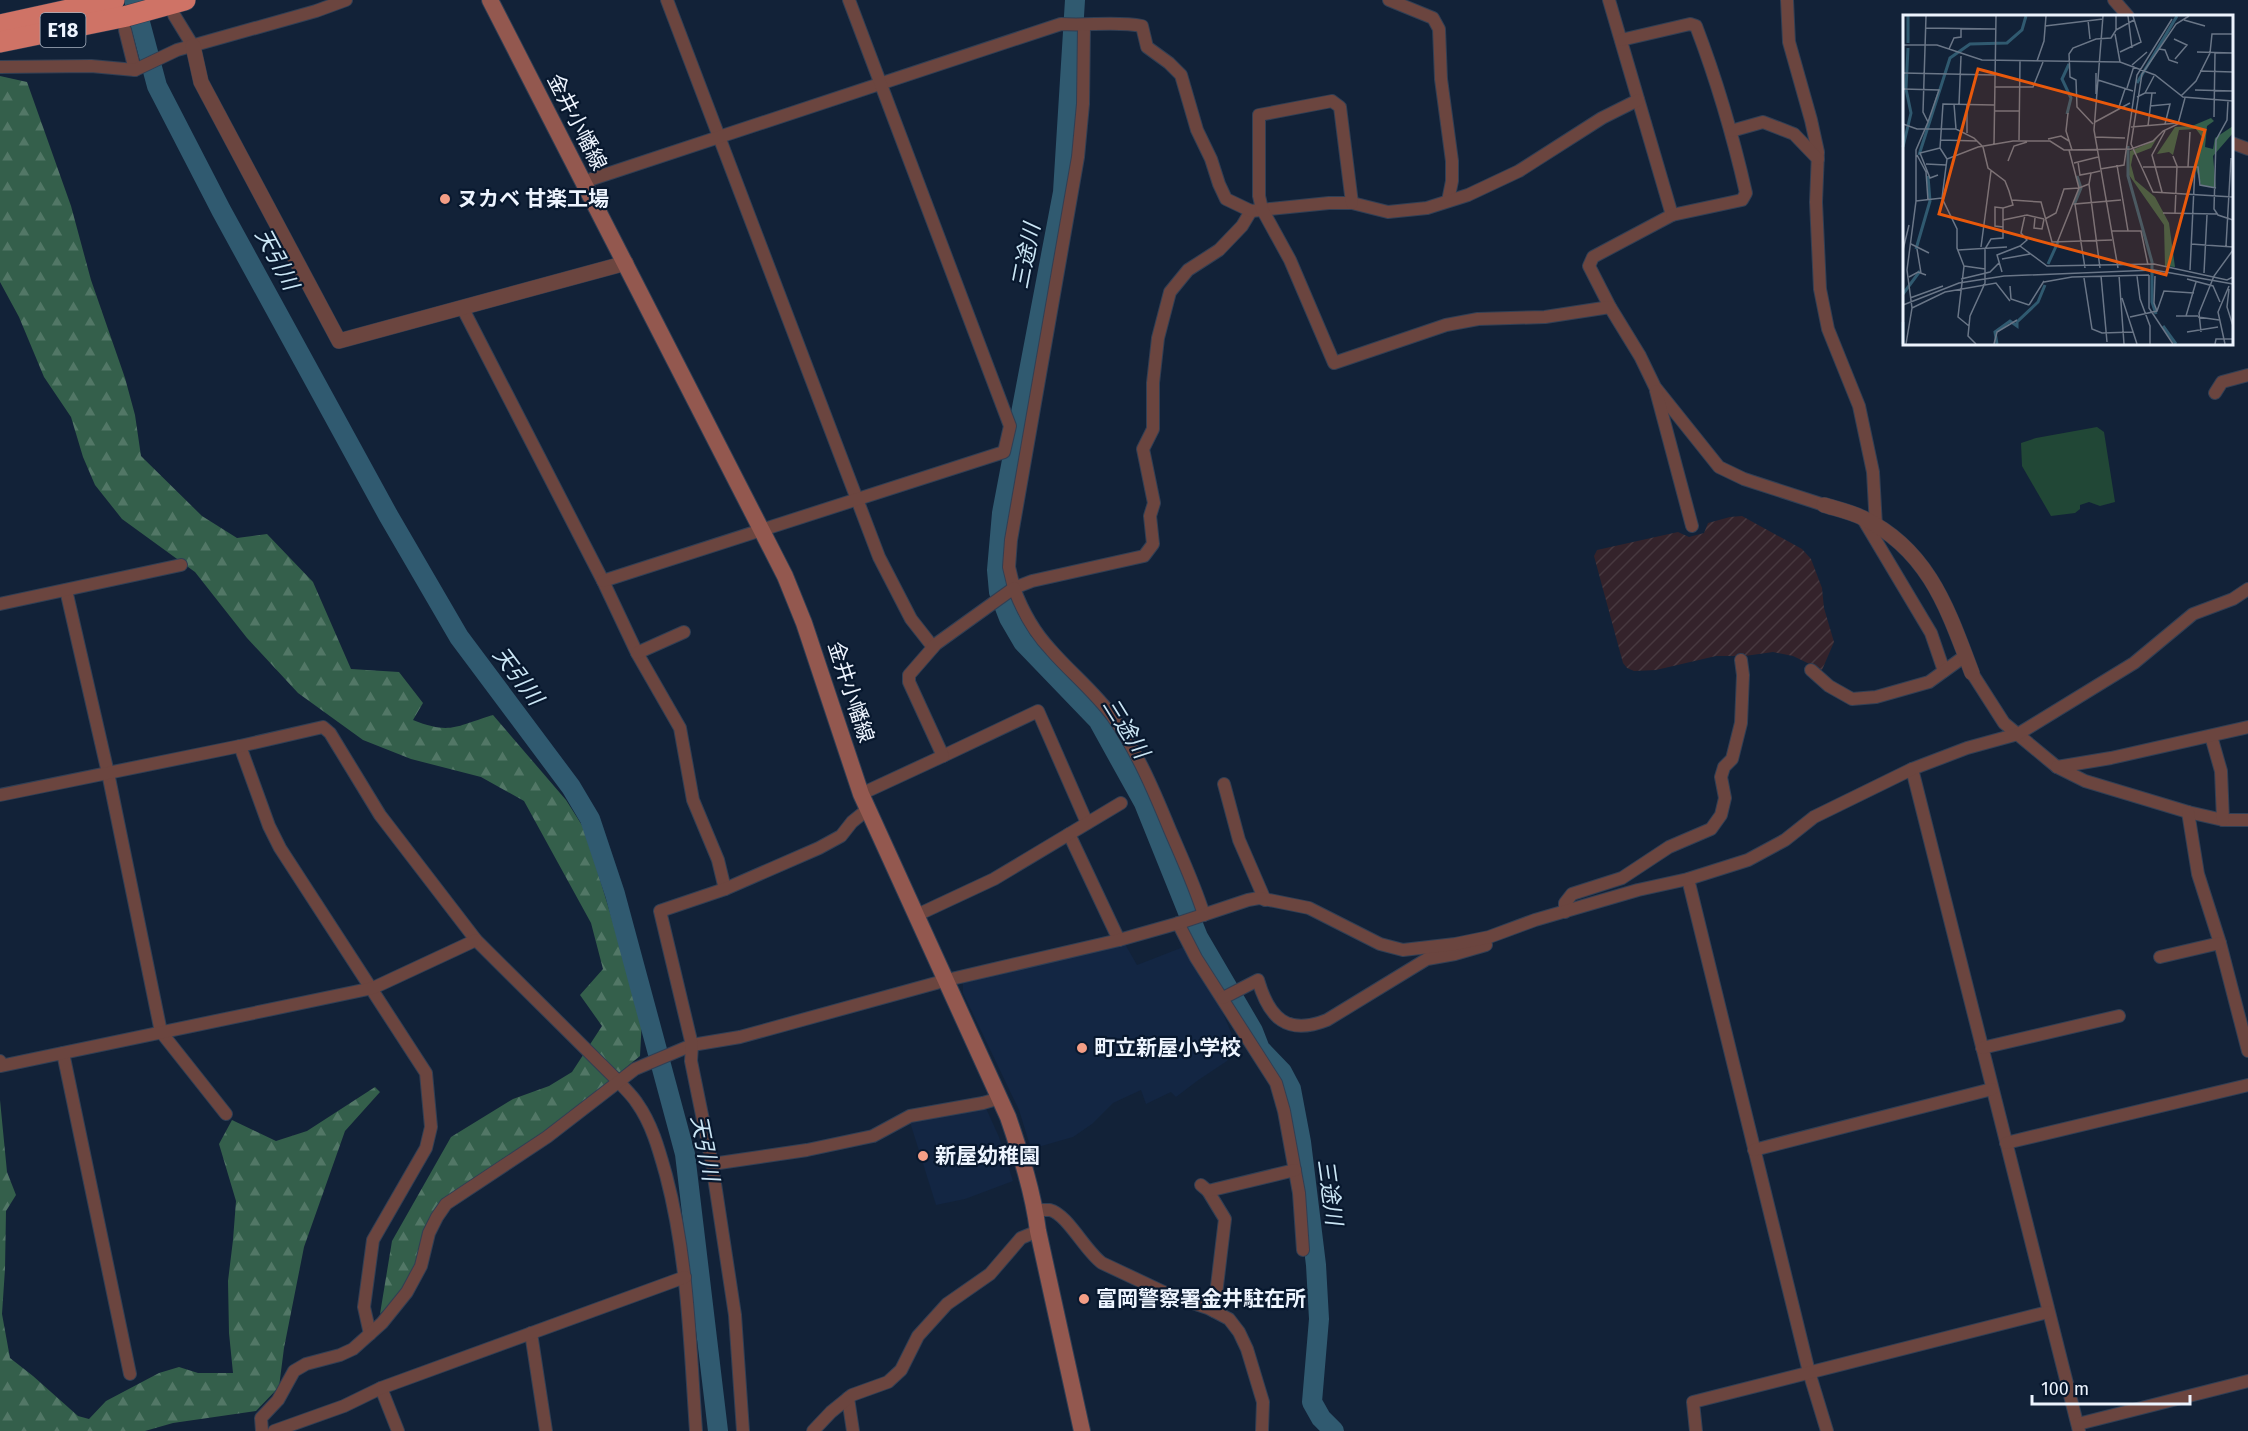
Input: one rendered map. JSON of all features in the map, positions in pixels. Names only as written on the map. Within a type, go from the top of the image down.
[{"type":"highway","name":"E18","points":[[0,42],[122,15],[174,7]]},
{"type":"highway","name":"E18","points":[[0,25],[122,15]]},
{"type":"main road","name":"金井小幡線","points":[[490,0],[785,576],[804,623],[865,802],[1000,1098],[1022,1158],[1082,1431]]},
{"type":"street","points":[[307,0],[316,11]]},
{"type":"street","points":[[0,67],[91,66],[135,70],[177,50],[316,11],[346,0]]},
{"type":"street","points":[[667,0],[879,557],[911,619],[933,647]]},
{"type":"street","points":[[603,581],[1004,452],[1010,426],[849,0]]},
{"type":"street","points":[[1389,0],[1433,18],[1439,29],[1441,79],[1452,161],[1452,181],[1448,201]]},
{"type":"street","points":[[1610,0],[1638,100],[1661,170],[1672,215]]},
{"type":"street","points":[[1787,0],[1789,42],[1811,120],[1818,159],[1816,202],[1820,289],[1828,329],[1859,406],[1874,472],[1876,526]]},
{"type":"street","points":[[2114,0],[2127,15]]},
{"type":"street","points":[[174,7],[193,46],[201,82],[339,341],[626,263]]},
{"type":"street","points":[[122,15],[135,70]]},
{"type":"street","points":[[583,182],[1061,24],[1142,26],[1147,47],[1181,75],[1197,130],[1226,199],[1256,210],[1329,203],[1352,203],[1388,212],[1427,208],[1468,195],[1519,171],[1602,118],[1638,100]]},
{"type":"street","points":[[1621,40],[1690,24],[1696,26],[1731,131],[1746,193],[1742,201],[1672,215],[1593,257],[1589,266],[1655,387],[1692,526]]},
{"type":"street","points":[[1084,26],[1083,104],[1078,157],[1011,540],[1009,567],[1020,605],[1049,649],[1100,699],[1131,746],[1198,896],[1203,915]]},
{"type":"street","points":[[943,756],[909,682],[909,675],[933,647],[1014,588],[1032,581],[1144,556],[1153,544],[1150,516],[1154,504],[1143,449],[1153,429],[1153,383],[1158,338],[1170,292],[1188,270],[1219,250],[1256,210],[1259,115],[1332,101],[1340,107],[1352,203]]},
{"type":"street","points":[[1731,131],[1763,122],[1794,134],[1818,159]]},
{"type":"street","points":[[2233,143],[2248,149]]},
{"type":"street","points":[[1256,210],[1290,260],[1335,363],[1446,325],[1478,318],[1545,317],[1610,307]]},
{"type":"street","points":[[462,306],[603,581],[637,653],[680,728],[693,800],[718,860],[725,889]]},
{"type":"street","points":[[2215,393],[2222,382],[2248,375]]},
{"type":"street","points":[[1655,387],[1719,467],[1744,479],[1862,517],[1907,548],[1921,564],[1952,618],[1972,673],[2004,723],[2057,767],[2085,781],[2188,813],[2223,820],[2248,820]]},
{"type":"street","points":[[1862,517],[1930,633],[1944,671]]},
{"type":"street","points":[[0,604],[181,565]]},
{"type":"street","points":[[262,1431],[261,1418],[278,1400],[294,1371],[306,1364],[353,1349],[382,1323],[407,1292],[421,1266],[429,1233],[436,1217],[446,1204],[548,1137],[634,1069],[692,1045],[740,1037],[947,980],[1119,940],[1248,900],[1265,900],[1309,908],[1380,944],[1403,950],[1455,944],[1489,937],[1638,890],[1688,879],[1748,860],[1785,840],[1814,817],[1912,770],[1967,748],[2018,734],[2134,663],[2193,614],[2232,599],[2248,589]]},
{"type":"street","points":[[66,590],[108,773],[162,1032],[226,1114]]},
{"type":"street","points":[[637,653],[684,632]]},
{"type":"street","points":[[1811,670],[1829,686],[1852,699],[1876,697],[1929,682],[1965,656]]},
{"type":"street","points":[[1565,912],[1564,903],[1572,894],[1622,878],[1670,847],[1711,829],[1720,815],[1725,798],[1721,777],[1724,767],[1732,759],[1741,723],[1743,675],[1741,660]]},
{"type":"street","points":[[743,1431],[735,1314],[712,1164],[691,1060],[692,1045],[660,911],[725,889],[819,848],[841,836],[865,802],[943,756],[1038,711],[1087,823]]},
{"type":"street","points":[[0,795],[323,727],[330,733],[380,815],[476,940],[637,1101],[660,1153],[676,1212],[685,1277],[696,1431]]},
{"type":"street","points":[[2057,767],[2111,758],[2248,727]]},
{"type":"street","points":[[2211,736],[2221,771],[2223,820]]},
{"type":"street","points":[[240,746],[269,826],[280,848],[366,982],[373,988],[426,1073],[431,1127],[426,1148],[373,1240],[364,1306],[370,1334]]},
{"type":"street","points":[[1912,770],[2079,1427],[2248,1381]]},
{"type":"street","points":[[1224,784],[1239,840],[1265,900]]},
{"type":"street","points":[[917,915],[994,879],[1121,802]]},
{"type":"street","points":[[2188,813],[2198,874],[2220,943],[2248,1052]]},
{"type":"street","points":[[1069,834],[1119,940]]},
{"type":"street","points":[[1688,879],[1809,1372],[1827,1431]]},
{"type":"street","points":[[1178,923],[1196,958],[1223,998],[1241,1032],[1276,1083],[1284,1111],[1299,1194],[1303,1250]]},
{"type":"street","points":[[1223,998],[1258,980],[1263,999],[1274,1015],[1286,1024],[1298,1027],[1314,1025],[1427,959],[1455,954],[1539,927]]},
{"type":"street","points":[[0,1061],[0,1066],[373,988],[476,940]]},
{"type":"street","points":[[2160,957],[2220,943]]},
{"type":"street","points":[[1982,1048],[2119,1016]]},
{"type":"street","points":[[63,1053],[130,1374]]},
{"type":"street","points":[[2006,1143],[2248,1085]]},
{"type":"street","points":[[1754,1150],[1992,1089]]},
{"type":"street","points":[[712,1164],[807,1150],[873,1136],[910,1116],[1000,1098]]},
{"type":"street","points":[[1214,1311],[1225,1219],[1205,1188],[1295,1170]]},
{"type":"street","points":[[1035,1210],[1052,1210],[1073,1229],[1093,1257],[1102,1263],[1228,1319],[1239,1332],[1247,1349],[1263,1402],[1262,1431]]},
{"type":"street","points":[[813,1431],[831,1412],[849,1398],[888,1382],[901,1370],[918,1336],[947,1304],[990,1274],[1021,1238],[1038,1231]]},
{"type":"street","points":[[274,1431],[344,1406],[381,1388],[685,1277]]},
{"type":"street","points":[[1696,1431],[1693,1402],[2048,1312]]},
{"type":"street","points":[[531,1333],[546,1431]]},
{"type":"street","points":[[381,1388],[399,1431]]},
{"type":"street","points":[[849,1398],[853,1431]]},
{"type":"shaded area","points":[[1742,516],[1802,549],[1811,559],[1822,588],[1824,608],[1834,642],[1822,670],[1793,656],[1773,652],[1745,656],[1716,656],[1656,670],[1634,671],[1627,668],[1623,663],[1594,556],[1597,550],[1678,532],[1689,537],[1704,533],[1708,523]]},
{"type":"shaded area","points":[[1125,944],[1137,965],[1186,946],[1220,1006],[1236,1044],[1227,1061],[1176,1097],[1171,1092],[1146,1104],[1141,1090],[1113,1103],[1092,1124],[1073,1137],[1031,1149],[1019,1110],[963,993],[963,983]]},
{"type":"shaded area","points":[[985,1106],[999,1137],[1013,1181],[965,1199],[936,1205],[909,1119]]},
{"type":"green space","points":[[0,76],[27,82],[71,206],[91,280],[125,378],[135,415],[141,456],[202,516],[237,538],[267,534],[313,582],[351,669],[399,672],[423,703],[413,720],[445,728],[493,715],[566,800],[585,830],[642,1018],[640,1056],[544,1134],[440,1203],[416,1266],[402,1291],[380,1314],[392,1241],[451,1137],[513,1099],[549,1086],[572,1072],[602,1026],[580,995],[603,969],[591,923],[524,801],[481,777],[411,759],[363,740],[298,693],[247,638],[195,572],[122,519],[95,485],[83,457],[71,417],[44,377],[19,317],[0,282]]},
{"type":"green space","points":[[2097,427],[2104,432],[2115,502],[2100,506],[2089,502],[2080,505],[2080,509],[2075,513],[2051,516],[2022,466],[2021,443],[2036,438]]},
{"type":"green space","points":[[375,1087],[380,1092],[345,1131],[304,1247],[284,1348],[279,1387],[256,1411],[173,1423],[145,1431],[0,1431],[0,1100],[7,1172],[16,1195],[6,1211],[2,1314],[10,1358],[78,1416],[89,1419],[106,1401],[159,1373],[179,1367],[198,1373],[233,1373],[229,1333],[228,1281],[236,1201],[219,1144],[232,1120],[276,1141],[307,1131]]},
{"type":"waterway","name":"天引川","points":[[134,0],[157,86],[221,210],[388,515],[459,637],[571,787],[590,819],[615,894],[685,1154],[718,1431]]},
{"type":"waterway","name":"三途川","points":[[1075,0],[1063,192],[1002,513],[997,570],[999,592],[1009,618],[1023,642],[1098,720],[1144,803],[1198,937],[1253,1031],[1260,1049],[1282,1072],[1291,1089],[1301,1142],[1316,1265],[1319,1319],[1312,1402],[1321,1418],[1334,1431]]},
{"type":"place","name":"ヌカベ 甘楽工場","points":[[445,199]]},
{"type":"place","name":"町立新屋小学校","points":[[1082,1048]]},
{"type":"place","name":"新屋幼稚園","points":[[923,1156]]},
{"type":"place","name":"富岡警察署金井駐在所","points":[[1084,1299]]}]
